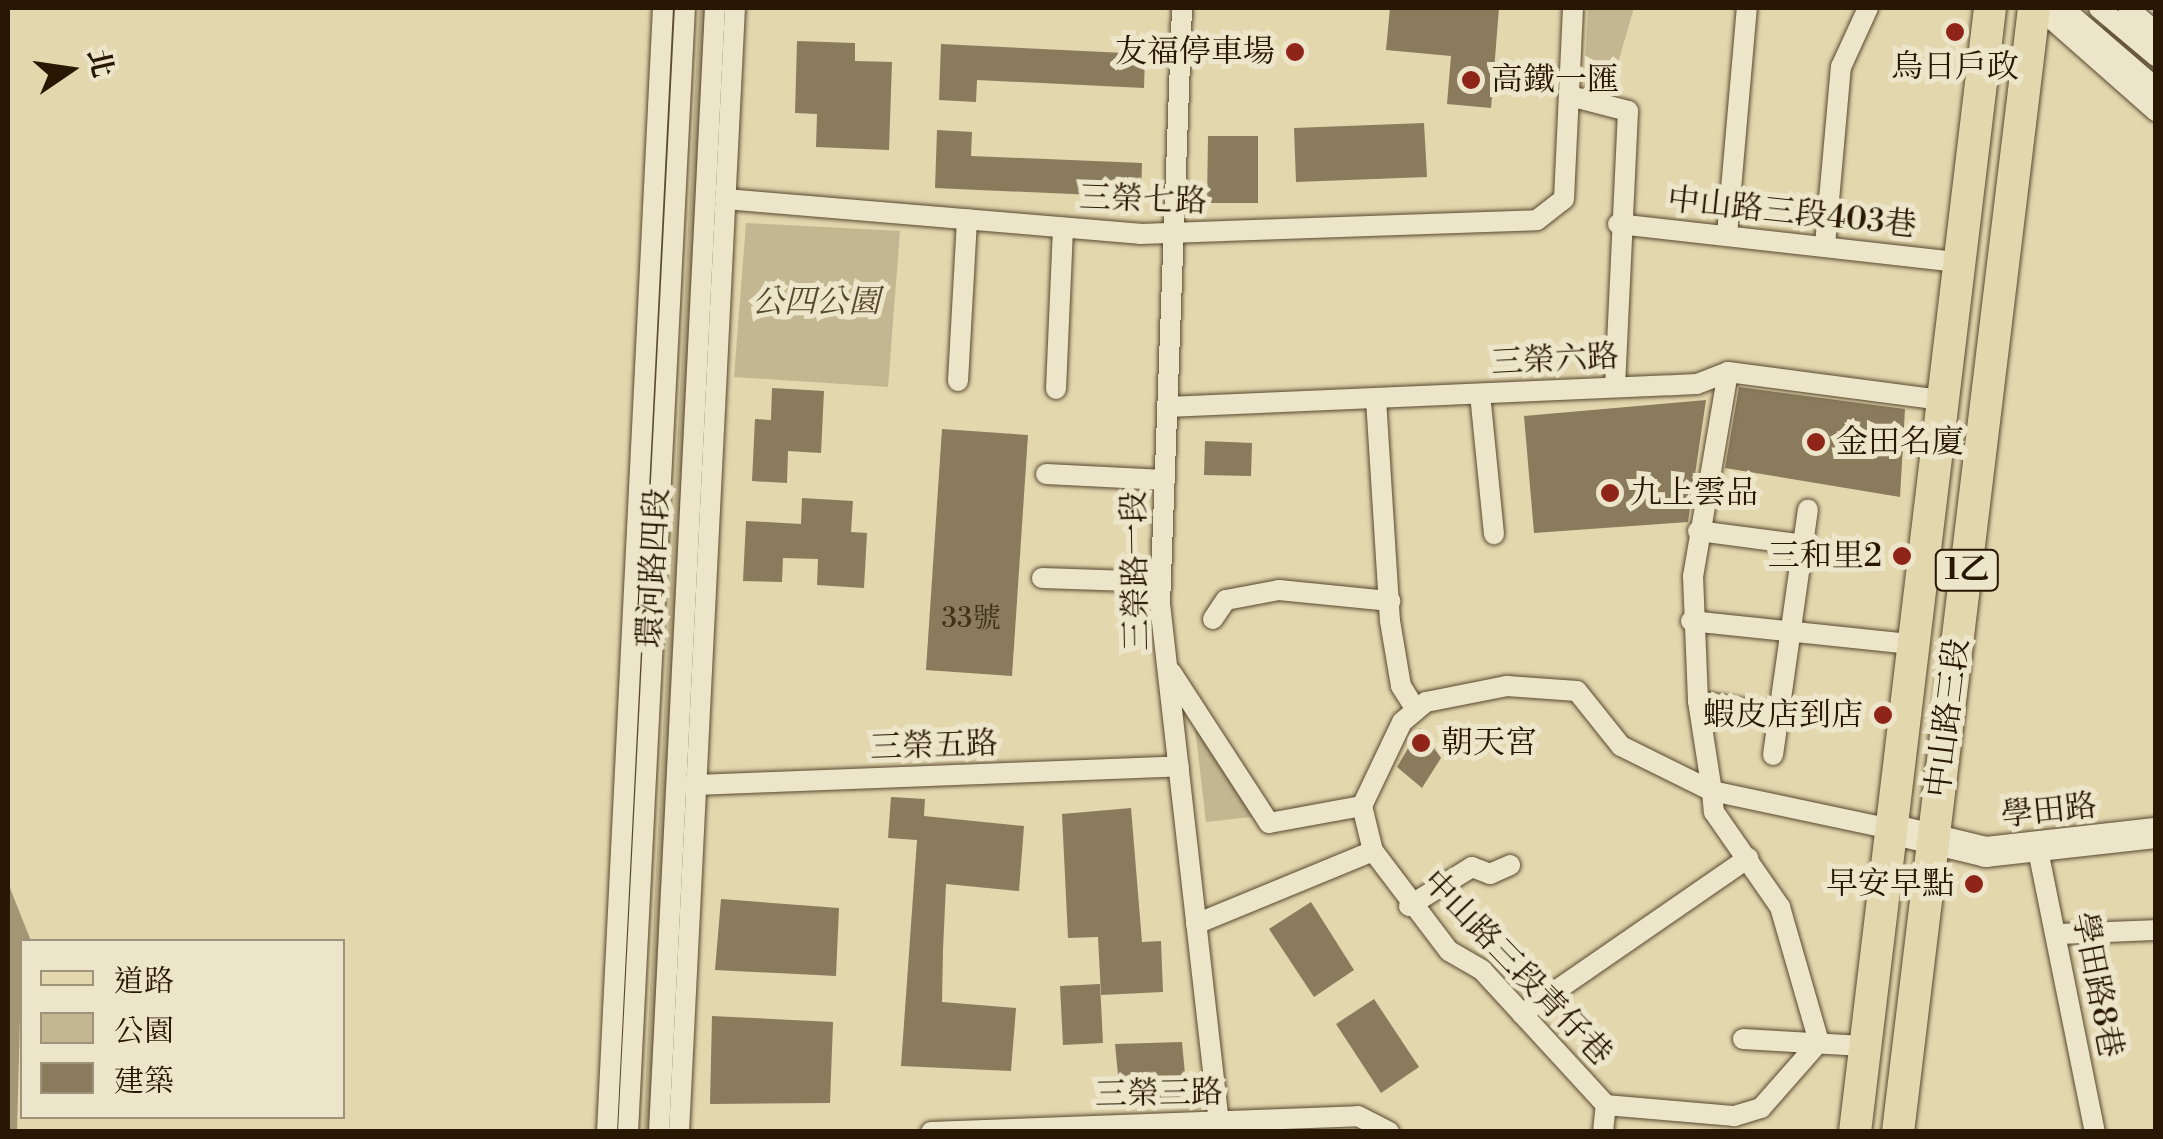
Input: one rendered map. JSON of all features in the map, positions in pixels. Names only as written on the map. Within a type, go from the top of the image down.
[{"type":"main road","name":"中山路三段","points":[[1855,1132],[1990,8]]},
{"type":"main road","name":"中山路三段","points":[[1898,1132],[2036,8]]},
{"type":"main road","name":"學田路","points":[[1891,829],[1986,852],[2038,850],[2156,833]]},
{"type":"street","name":"環河路四段","points":[[607,1132],[663,8]]},
{"type":"street","name":"環河路四段","points":[[628,1132],[685,8]]},
{"type":"street","name":"環河路四段","points":[[659,1132],[715,8]]},
{"type":"street","name":"環河路四段","points":[[680,1132],[692,785],[735,8]]},
{"type":"street","name":"三榮路一段","points":[[1182,8],[1160,582],[1219,1127]]},
{"type":"street","points":[[1573,8],[1570,96],[1628,111],[1618,224],[1614,386]]},
{"type":"street","points":[[1727,235],[1747,8]]},
{"type":"street","points":[[1825,244],[1841,67],[1868,8]]},
{"type":"street","points":[[2036,8],[2156,111]]},
{"type":"street","points":[[2063,8],[2156,88]]},
{"type":"street","points":[[2099,8],[2156,56]]},
{"type":"street","points":[[2128,8],[2156,32]]},
{"type":"street","name":"三榮七路","points":[[725,199],[1175,234],[1537,220],[1558,211],[1570,96]]},
{"type":"street","points":[[958,381],[967,220]]},
{"type":"street","name":"中山路三段403巷","points":[[1618,224],[1825,244],[1959,262]]},
{"type":"street","points":[[1056,389],[1064,228]]},
{"type":"street","points":[[1728,372],[1698,532],[1691,621],[1698,702],[1714,812],[1780,907],[1819,1042]]},
{"type":"street","name":"三榮六路","points":[[1167,407],[1698,384],[1728,372],[1942,400]]},
{"type":"street","points":[[1480,394],[1494,534]]},
{"type":"street","points":[[1376,400],[1390,600],[1401,686],[1415,708]]},
{"type":"street","points":[[1046,474],[1164,480]]},
{"type":"street","points":[[1773,755],[1794,632],[1808,508]]},
{"type":"street","points":[[1698,532],[1804,545]]},
{"type":"street","points":[[1042,578],[1160,582]]},
{"type":"street","points":[[1214,619],[1226,600],[1250,593],[1390,600]]},
{"type":"street","points":[[1691,621],[1911,644]]},
{"type":"street","points":[[1167,666],[1269,824],[1362,806],[1384,748],[1415,708],[1480,688],[1571,688],[1631,753],[1712,790],[1891,829]]},
{"type":"street","points":[[1698,702],[1780,714]]},
{"type":"street","name":"三榮五路","points":[[692,785],[1178,766]]},
{"type":"street","name":"中山路三段青仔巷","points":[[1362,806],[1373,851],[1409,906],[1522,1014],[1606,1105],[1747,1112],[1790,1081],[1819,1042]]},
{"type":"street","name":"學田路8巷","points":[[2038,850],[2094,1132]]},
{"type":"street","points":[[1196,924],[1373,851]]},
{"type":"street","points":[[1522,1014],[1748,858]]},
{"type":"street","points":[[1409,906],[1472,866],[1490,874],[1510,865]]},
{"type":"street","points":[[2057,934],[2156,930]]},
{"type":"street","points":[[1743,1039],[1863,1046]]},
{"type":"street","points":[[1603,1132],[1606,1105]]},
{"type":"street","name":"三榮三路","points":[[930,1132],[1219,1127],[1358,1116],[1387,1129]]},
{"type":"green space","points":[[699,8],[708,8],[651,1131],[643,1131]]},
{"type":"green space","points":[[1588,8],[1634,8],[1610,90],[1584,88]]},
{"type":"green space","name":"公四公園","points":[[746,223],[900,231],[888,387],[734,377]]},
{"type":"green space","points":[[1194,719],[1260,816],[1206,822]]},
{"type":"shaded area","points":[[8,883],[30,939],[20,939],[17,1132],[8,1131]]},
{"type":"building","name":"高鐵一匯","points":[[1390,8],[1499,8],[1491,108],[1447,104],[1451,56],[1386,50]]},
{"type":"building","points":[[797,41],[855,43],[855,61],[892,62],[889,150],[816,147],[817,114],[795,113]]},
{"type":"building","points":[[941,44],[1145,54],[1144,88],[977,80],[976,102],[939,100]]},
{"type":"building","points":[[1424,123],[1427,177],[1296,182],[1294,128]]},
{"type":"building","points":[[937,130],[972,132],[971,156],[1142,163],[1141,197],[935,188]]},
{"type":"building","points":[[1208,136],[1258,136],[1258,203],[1207,203]]},
{"type":"building","name":"金田名廈","points":[[1739,387],[1905,409],[1900,497],[1725,468]]},
{"type":"building","points":[[772,388],[824,391],[821,453],[788,451],[787,483],[752,481],[755,419],[771,420]]},
{"type":"building","name":"九上雲品","points":[[1706,400],[1688,522],[1534,533],[1524,416]]},
{"type":"building","points":[[942,429],[1028,435],[1012,676],[926,670]]},
{"type":"building","points":[[1205,441],[1252,443],[1251,476],[1204,475]]},
{"type":"building","points":[[802,498],[853,501],[851,532],[867,533],[864,588],[817,585],[818,559],[783,558],[782,582],[743,581],[746,521],[801,524]]},
{"type":"building","name":"朝天宮","points":[[1420,728],[1441,758],[1422,788],[1397,767]]},
{"type":"building","points":[[891,797],[925,799],[924,816],[1024,826],[1019,891],[946,884],[942,1002],[1016,1008],[1011,1071],[901,1066],[917,840],[888,838]]},
{"type":"building","points":[[1131,808],[1142,942],[1161,941],[1163,992],[1101,995],[1098,937],[1068,938],[1062,814]]},
{"type":"building","points":[[721,899],[839,908],[836,976],[715,970]]},
{"type":"building","points":[[1311,902],[1354,970],[1314,997],[1269,929]]},
{"type":"building","points":[[1100,984],[1103,1043],[1063,1045],[1060,986]]},
{"type":"building","points":[[1374,999],[1419,1067],[1381,1093],[1336,1024]]},
{"type":"building","points":[[712,1016],[833,1022],[830,1103],[710,1104]]},
{"type":"building","points":[[1182,1042],[1186,1085],[1178,1101],[1121,1106],[1115,1044]]},
{"type":"waterway","points":[[2105,27],[2156,72]]},
{"type":"place","name":"烏日戶政","points":[[1955,32]]},
{"type":"place","name":"友福停車場","points":[[1295,52]]},
{"type":"place","name":"高鐵一匯","points":[[1471,80]]},
{"type":"place","name":"金田名廈","points":[[1816,442]]},
{"type":"place","name":"九上雲品","points":[[1610,493]]},
{"type":"place","name":"三和里2","points":[[1902,556]]},
{"type":"place","name":"蝦皮店到店","points":[[1883,715]]},
{"type":"place","name":"朝天宮","points":[[1421,743]]},
{"type":"place","name":"早安早點","points":[[1974,884]]}]
